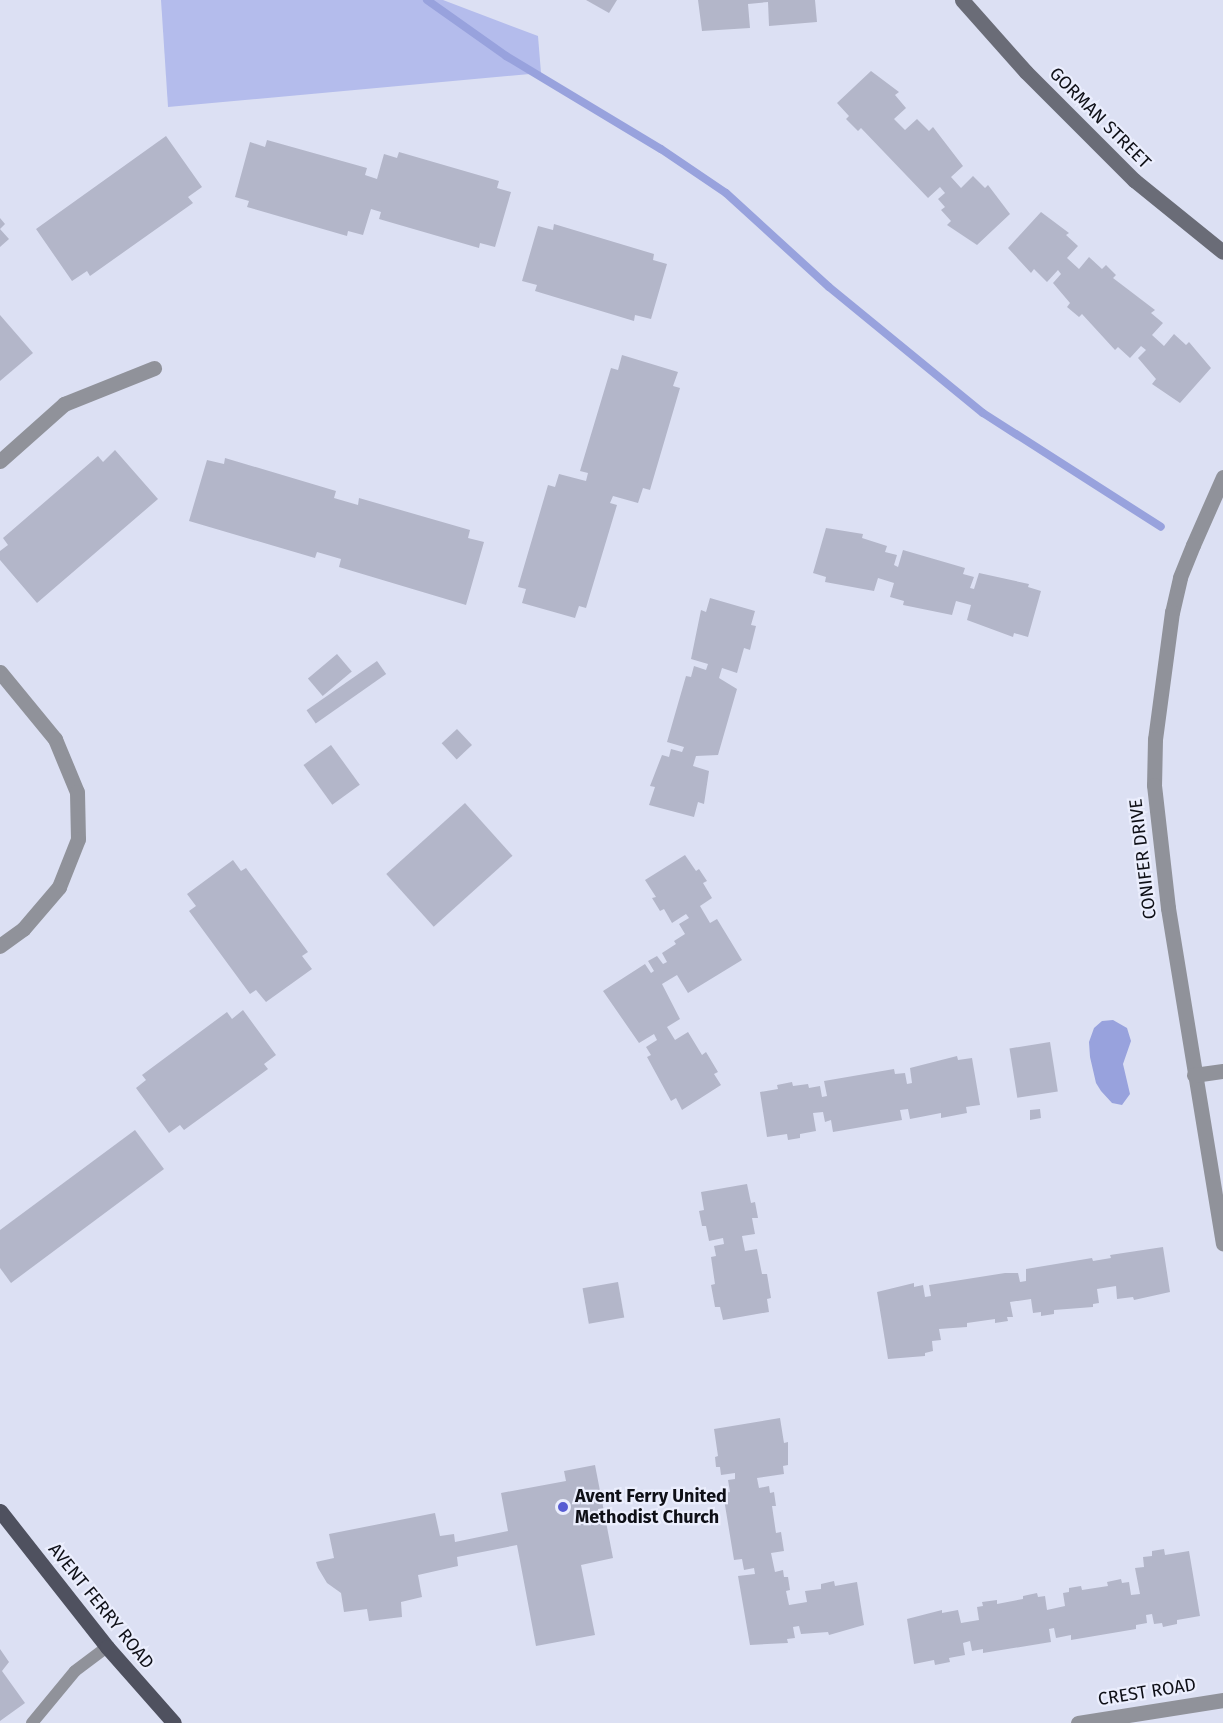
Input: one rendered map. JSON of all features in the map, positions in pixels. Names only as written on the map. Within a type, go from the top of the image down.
[{"type":"main road","name":"GORMAN STREET","points":[[962,0],[1026,72],[1134,180],[1223,252]]},
{"type":"main road","name":"AVENT FERRY ROAD","points":[[0,1511],[107,1647],[174,1723]]},
{"type":"street","points":[[0,461],[64,404],[154,368]]},
{"type":"street","name":"CONIFER DRIVE","points":[[1223,477],[1180,578],[1162,675],[1155,739],[1157,830],[1194,1075],[1223,1244]]},
{"type":"street","points":[[0,672],[55,739],[77,792],[78,839],[59,887],[23,929],[0,946]]},
{"type":"street","points":[[1194,1075],[1223,1071]]},
{"type":"street","name":"CREST ROAD","points":[[1078,1723],[1223,1700]]},
{"type":"lane","points":[[32,1723],[75,1671],[107,1647]]},
{"type":"shaded area","points":[[161,0],[443,0],[538,36],[541,73],[168,107]]},
{"type":"shaded area","points":[[1113,1020],[1127,1028],[1131,1041],[1123,1064],[1130,1094],[1122,1105],[1112,1103],[1101,1091],[1096,1083],[1090,1057],[1089,1042],[1094,1028],[1102,1021]]},
{"type":"building","points":[[586,0],[617,0],[609,13]]},
{"type":"building","points":[[698,0],[815,0],[817,22],[769,26],[768,2],[748,4],[750,28],[702,31]]},
{"type":"building","points":[[871,71],[899,92],[895,95],[906,108],[894,119],[905,130],[917,119],[929,131],[933,127],[963,166],[951,177],[961,188],[973,176],[985,188],[988,185],[1010,214],[977,245],[947,225],[951,221],[941,210],[945,207],[938,199],[945,193],[940,187],[928,198],[861,128],[858,131],[846,119],[849,116],[837,103]]},
{"type":"building","points":[[166,136],[202,187],[188,197],[193,203],[90,276],[87,271],[72,281],[36,229]]},
{"type":"building","points":[[267,140],[367,168],[365,175],[377,179],[384,154],[397,158],[399,152],[499,181],[497,188],[511,192],[495,247],[480,243],[479,248],[379,219],[381,212],[371,209],[363,235],[348,231],[347,236],[247,207],[249,201],[235,197],[250,142],[265,147]]},
{"type":"building","points":[[1041,212],[1069,233],[1066,235],[1078,246],[1067,258],[1079,269],[1089,257],[1102,269],[1106,265],[1116,275],[1113,278],[1155,310],[1151,313],[1163,323],[1152,335],[1164,346],[1174,334],[1186,345],[1189,342],[1211,368],[1180,403],[1152,384],[1156,379],[1138,358],[1146,350],[1141,346],[1130,358],[1118,347],[1115,350],[1082,314],[1079,317],[1067,307],[1070,303],[1053,283],[1061,274],[1058,270],[1047,282],[1034,269],[1031,273],[1008,248]]},
{"type":"building","points":[[0,218],[5,224],[0,229]]},
{"type":"building","points":[[554,224],[654,254],[653,260],[667,264],[651,319],[635,315],[634,321],[535,291],[537,285],[522,281],[538,226],[553,230]]},
{"type":"building","points":[[0,229],[9,239],[0,247]]},
{"type":"building","points":[[0,315],[33,353],[0,381]]},
{"type":"building","points":[[622,355],[678,372],[673,386],[680,388],[650,490],[643,488],[638,503],[613,496],[610,503],[617,505],[586,608],[579,606],[575,618],[522,603],[526,589],[518,587],[548,485],[555,487],[559,474],[586,481],[588,473],[580,471],[611,368],[618,370]]},
{"type":"building","points":[[115,450],[158,499],[37,603],[0,560],[0,551],[8,545],[3,538],[98,456],[103,462]]},
{"type":"building","points":[[225,458],[336,491],[334,498],[358,505],[359,498],[470,530],[468,538],[484,542],[466,605],[339,567],[341,559],[317,552],[315,558],[189,521],[207,460],[224,464]]},
{"type":"building","points":[[826,528],[863,534],[862,538],[887,546],[885,552],[897,555],[894,565],[898,567],[903,550],[965,568],[963,574],[974,577],[970,588],[974,589],[979,573],[1029,584],[1028,587],[1041,591],[1028,637],[1014,633],[1013,637],[967,620],[971,605],[956,601],[952,615],[903,605],[904,601],[890,597],[894,583],[878,578],[874,591],[825,582],[826,577],[813,573]]},
{"type":"building","points":[[710,598],[755,611],[751,625],[756,626],[750,650],[744,648],[737,673],[722,668],[719,678],[737,689],[718,755],[696,756],[693,766],[709,771],[704,804],[698,802],[694,817],[649,805],[655,787],[650,786],[662,755],[669,757],[671,749],[682,752],[684,747],[667,742],[686,676],[691,677],[694,666],[706,670],[708,664],[691,659],[701,610],[706,612]]},
{"type":"building","points":[[337,654],[352,672],[323,696],[308,678]]},
{"type":"building","points":[[377,661],[386,674],[316,723],[307,710]]},
{"type":"building","points":[[457,729],[472,745],[457,759],[442,743]]},
{"type":"building","points":[[331,745],[360,785],[332,805],[303,765]]},
{"type":"building","points":[[465,803],[513,856],[434,927],[386,874]]},
{"type":"building","points":[[685,855],[696,871],[699,869],[707,881],[703,883],[712,898],[700,906],[710,923],[717,919],[742,960],[688,993],[677,975],[662,984],[680,1019],[667,1027],[675,1040],[688,1032],[702,1055],[706,1052],[718,1072],[714,1074],[721,1085],[682,1110],[676,1098],[671,1101],[647,1057],[651,1055],[646,1047],[657,1040],[654,1034],[639,1043],[603,991],[645,964],[651,973],[654,971],[648,961],[657,956],[663,964],[667,962],[662,953],[676,944],[674,941],[685,934],[679,924],[689,918],[686,914],[672,923],[664,909],[660,911],[652,898],[656,897],[645,880]]},
{"type":"building","points":[[233,860],[241,871],[246,868],[308,952],[302,956],[312,969],[266,1002],[256,990],[250,994],[189,911],[196,906],[187,894]]},
{"type":"building","points":[[243,1010],[276,1055],[264,1064],[268,1069],[184,1130],[180,1125],[169,1133],[136,1088],[146,1080],[142,1075],[227,1012],[232,1019]]},
{"type":"building","points":[[1050,1042],[1058,1091],[1017,1098],[1010,1048]]},
{"type":"building","points":[[957,1056],[958,1060],[972,1058],[980,1105],[966,1107],[967,1113],[941,1118],[941,1113],[910,1119],[908,1109],[900,1110],[902,1120],[833,1132],[831,1120],[825,1122],[823,1112],[813,1113],[816,1131],[800,1134],[800,1138],[788,1140],[787,1134],[767,1137],[760,1092],[778,1089],[777,1085],[792,1082],[793,1086],[808,1084],[809,1088],[820,1086],[822,1097],[827,1096],[824,1081],[894,1069],[895,1074],[905,1073],[907,1084],[912,1083],[910,1068]]},
{"type":"building","points":[[1040,1109],[1041,1118],[1030,1120],[1030,1110]]},
{"type":"building","points":[[135,1130],[164,1169],[11,1283],[0,1268],[0,1230]]},
{"type":"building","points":[[747,1184],[751,1203],[755,1202],[758,1218],[752,1218],[755,1234],[742,1236],[745,1251],[757,1249],[762,1274],[767,1274],[771,1298],[767,1299],[769,1312],[723,1320],[720,1307],[715,1307],[711,1285],[715,1284],[711,1257],[716,1256],[714,1246],[724,1244],[723,1238],[709,1241],[706,1226],[702,1226],[699,1211],[704,1210],[701,1192]]},
{"type":"building","points":[[1163,1247],[1170,1292],[1134,1300],[1133,1297],[1117,1299],[1116,1286],[1097,1289],[1099,1303],[1093,1304],[1093,1307],[1054,1310],[1054,1314],[1041,1316],[1041,1312],[1033,1313],[1031,1299],[1010,1302],[1013,1317],[1007,1317],[1008,1321],[995,1323],[995,1319],[967,1323],[967,1327],[939,1329],[941,1340],[932,1341],[933,1351],[925,1353],[925,1356],[888,1359],[877,1292],[914,1283],[914,1287],[923,1285],[925,1297],[931,1296],[929,1285],[1005,1273],[1018,1273],[1020,1282],[1026,1281],[1026,1269],[1092,1258],[1093,1261],[1111,1258],[1110,1255]]},
{"type":"building","points":[[618,1282],[624,1317],[589,1324],[583,1288]]},
{"type":"building","points":[[780,1418],[784,1443],[788,1442],[788,1465],[783,1466],[784,1474],[757,1478],[759,1488],[769,1486],[770,1493],[774,1492],[776,1506],[772,1506],[776,1533],[781,1532],[784,1551],[771,1553],[775,1572],[783,1570],[784,1577],[788,1577],[790,1590],[786,1591],[789,1605],[807,1602],[805,1591],[821,1589],[821,1584],[834,1581],[835,1586],[857,1582],[864,1625],[829,1635],[828,1632],[801,1634],[799,1626],[793,1627],[795,1638],[787,1639],[788,1643],[750,1645],[738,1576],[755,1574],[754,1568],[744,1570],[742,1559],[734,1560],[723,1493],[730,1492],[728,1480],[735,1479],[735,1473],[721,1475],[720,1467],[716,1467],[715,1457],[718,1456],[714,1429]]},
{"type":"building","points":[[595,1465],[613,1558],[581,1565],[595,1635],[536,1646],[517,1545],[457,1557],[458,1566],[418,1575],[422,1597],[401,1602],[402,1617],[369,1621],[367,1609],[344,1612],[341,1593],[327,1583],[318,1568],[316,1562],[334,1558],[329,1534],[435,1513],[440,1536],[454,1534],[455,1542],[508,1531],[501,1493],[566,1481],[564,1471]]},
{"type":"building","points":[[1164,1549],[1165,1555],[1189,1551],[1200,1616],[1177,1620],[1177,1624],[1163,1627],[1162,1623],[1154,1624],[1152,1614],[1146,1615],[1147,1623],[1136,1625],[1136,1629],[1071,1640],[1071,1635],[1056,1638],[1054,1628],[1049,1629],[1051,1642],[983,1653],[983,1649],[972,1651],[970,1641],[963,1643],[965,1655],[949,1658],[950,1662],[935,1665],[934,1660],[914,1664],[907,1619],[942,1610],[942,1613],[958,1610],[961,1623],[979,1620],[977,1607],[983,1606],[982,1602],[997,1600],[997,1604],[1023,1599],[1023,1596],[1037,1593],[1038,1597],[1045,1596],[1047,1610],[1065,1606],[1063,1593],[1069,1592],[1069,1588],[1081,1586],[1082,1590],[1108,1586],[1107,1582],[1121,1579],[1122,1583],[1129,1582],[1131,1595],[1140,1594],[1135,1568],[1144,1567],[1143,1557],[1152,1556],[1152,1551]]},
{"type":"building","points":[[0,1649],[9,1662],[2,1671],[25,1703],[0,1721]]},
{"type":"waterway","points":[[427,0],[506,56],[661,149],[726,193],[829,287],[983,413],[1161,527]]},
{"type":"place","name":"Avent Ferry United Methodist Church","points":[[563,1507]]}]
